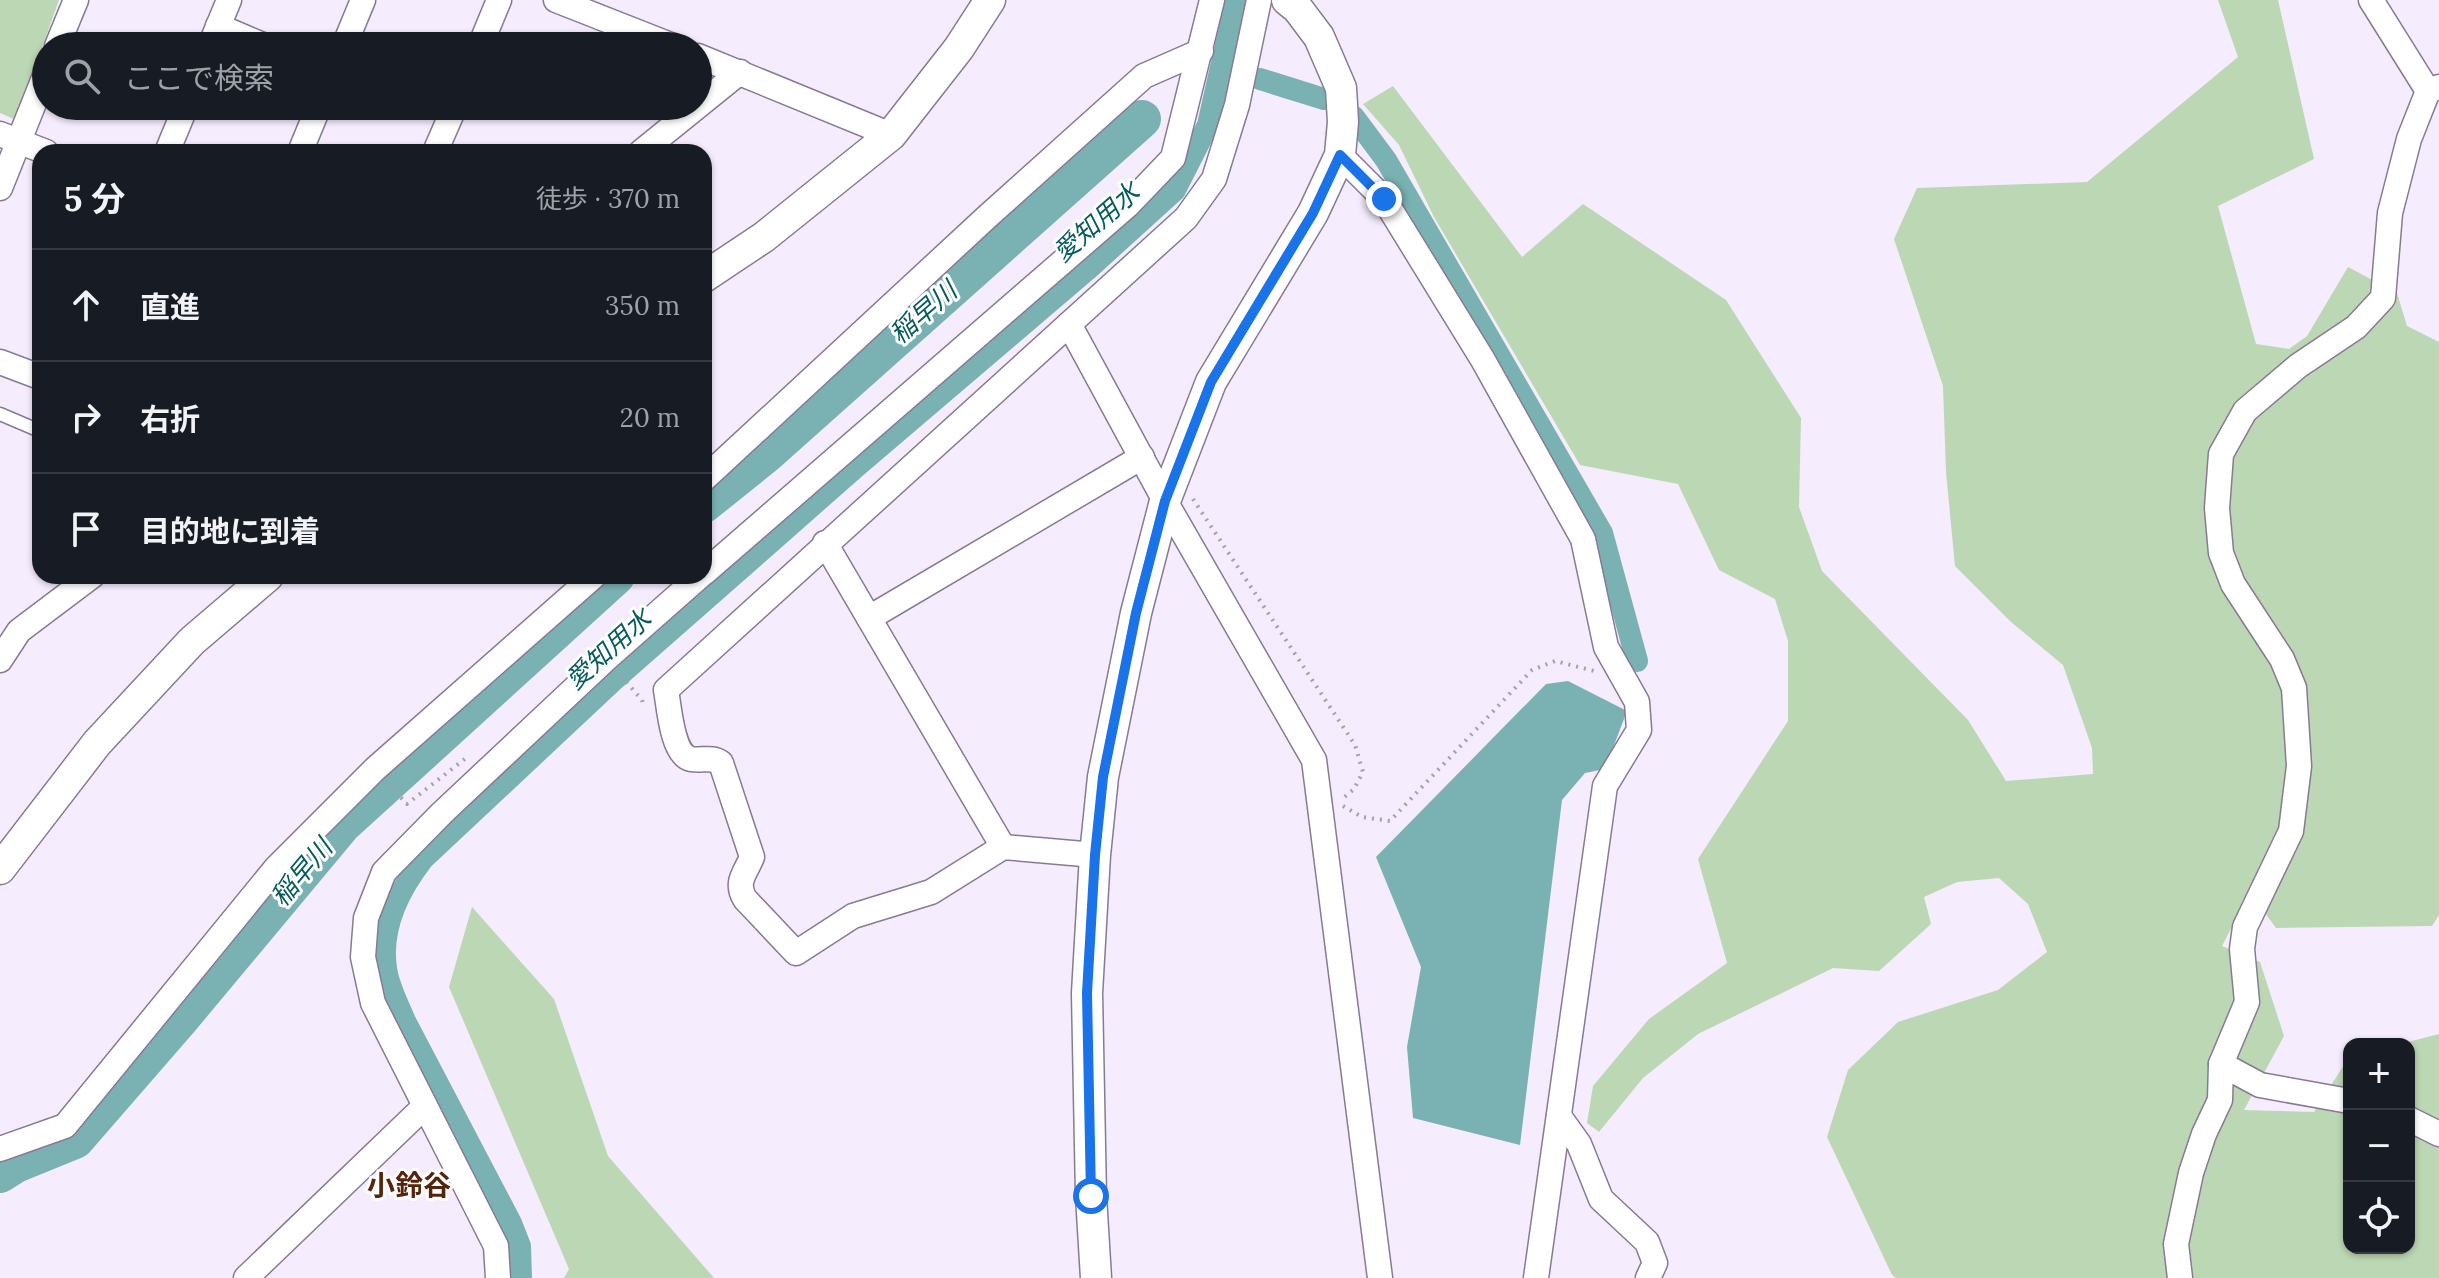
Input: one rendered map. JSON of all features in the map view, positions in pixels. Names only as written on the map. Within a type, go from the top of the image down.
[{"type":"street","points":[[63,32],[76,0]]},
{"type":"street","points":[[216,32],[229,0]]},
{"type":"street","points":[[350,32],[363,0]]},
{"type":"street","points":[[486,32],[499,0]]},
{"type":"street","points":[[556,0],[637,32]]},
{"type":"street","points":[[712,272],[764,237],[891,135],[959,48],[990,0]]},
{"type":"street","points":[[712,565],[1128,205],[1173,158],[1212,0]]},
{"type":"street","points":[[1095,855],[1003,847],[931,892],[853,916],[796,953],[739,889],[740,879],[752,857],[721,763],[716,759],[683,756],[676,743],[666,690],[1186,218],[1214,179],[1237,105],[1259,0]]},
{"type":"street","points":[[1096,1278],[1091,1196],[1087,993],[1095,855],[1103,777],[1136,613],[1171,488],[1211,382],[1313,213],[1340,155],[1343,122],[1341,88],[1319,37],[1298,9],[1287,0]]},
{"type":"street","points":[[2180,1278],[2176,1244],[2191,1173],[2220,1100],[2221,1064],[2247,1002],[2242,949],[2245,927],[2291,831],[2299,766],[2294,688],[2282,659],[2233,584],[2221,553],[2217,508],[2221,454],[2245,411],[2298,366],[2356,327],[2383,298],[2390,213],[2409,139],[2433,89],[2371,0]]},
{"type":"street","points":[[712,472],[1144,76],[1201,51]]},
{"type":"street","points":[[712,61],[891,135]]},
{"type":"street","points":[[712,95],[740,72]]},
{"type":"street","points":[[0,188],[9,137],[32,97]]},
{"type":"street","points":[[170,144],[180,120]]},
{"type":"street","points":[[303,144],[313,120]]},
{"type":"street","points":[[438,144],[449,120]]},
{"type":"street","points":[[651,144],[681,120]]},
{"type":"street","points":[[9,137],[32,146]]},
{"type":"street","points":[[1340,155],[1384,199],[1483,360],[1583,539],[1606,647],[1637,702],[1639,730],[1605,786],[1536,1278]]},
{"type":"street","points":[[1069,324],[1142,457],[1171,488],[1314,760],[1380,1278]]},
{"type":"street","points":[[0,362],[32,374]]},
{"type":"street","points":[[869,618],[1142,457]]},
{"type":"street","points":[[825,543],[1003,847]]},
{"type":"street","points":[[0,660],[19,631],[81,584]]},
{"type":"street","points":[[1,867],[97,743],[192,641],[259,584]]},
{"type":"street","points":[[0,1149],[65,1126],[276,868],[375,769],[585,584]]},
{"type":"street","points":[[498,1278],[496,1246],[373,1003],[363,957],[366,918],[384,872],[442,813],[606,659],[691,584]]},
{"type":"street","points":[[2221,1064],[2260,1085],[2343,1100]]},
{"type":"street","points":[[246,1278],[425,1106]]},
{"type":"street","points":[[1559,1116],[1579,1144],[1601,1199],[1647,1242],[1655,1263],[1648,1278]]},
{"type":"street","points":[[2415,1122],[2439,1134]]},
{"type":"lane","points":[[0,414],[32,428]]},
{"type":"path","points":[[1171,488],[1295,651],[1324,700],[1351,737],[1363,772],[1354,789],[1338,803],[1362,817],[1390,821],[1532,670],[1555,661],[1624,679]]},
{"type":"shaded area","points":[[0,0],[59,0],[48,32],[32,32],[32,75],[16,120],[0,113]]},
{"type":"shaded area","points":[[2218,0],[2278,0],[2314,159],[2218,206],[2256,344],[2289,349],[2307,336],[2348,267],[2397,293],[2407,326],[2439,342],[2439,915],[2432,926],[2276,928],[2250,892],[2222,946],[2260,962],[2284,1036],[2244,1110],[2314,1112],[2343,1066],[2343,1254],[2415,1254],[2415,1040],[2439,1034],[2439,1278],[1896,1278],[1827,1137],[1848,1070],[1898,1022],[1998,990],[2047,952],[2028,904],[1999,878],[1957,882],[1924,897],[1931,924],[1879,971],[1833,968],[1698,1034],[1643,1078],[1599,1132],[1587,1123],[1593,1086],[1649,1019],[1727,963],[1698,859],[1788,721],[1788,641],[1775,599],[1719,570],[1678,484],[1580,465],[1434,217],[1399,145],[1363,104],[1393,86],[1522,257],[1583,204],[1726,300],[1801,418],[1799,507],[1822,571],[1968,720],[2006,781],[2093,774],[2092,748],[2063,665],[2011,622],[1955,566],[1946,472],[1943,386],[1894,239],[1917,188],[2087,182],[2238,57]]},
{"type":"shaded area","points":[[1568,681],[1627,711],[1605,769],[1585,773],[1562,800],[1520,1145],[1413,1118],[1407,1047],[1421,967],[1376,857],[1546,684]]},
{"type":"shaded area","points":[[472,907],[554,999],[608,1156],[714,1278],[564,1278],[569,1269],[449,987]]},
{"type":"waterway","name":"愛知用水","points":[[521,1278],[520,1246],[511,1223],[405,1021],[389,981],[386,938],[393,910],[406,883],[423,859],[614,680],[1175,190],[1208,125],[1236,0]]},
{"type":"waterway","points":[[1260,79],[1324,99]]},
{"type":"waterway","points":[[1354,117],[1386,160],[1602,533],[1637,661]]},
{"type":"waterway","name":"稲早川","points":[[712,498],[765,455],[1142,119]]},
{"type":"waterway","name":"稲早川","points":[[0,1174],[16,1164],[75,1140],[342,825],[607,584]]},
{"type":"district","name":"小鈴谷","points":[[409,1185]]},
{"type":"route","points":[[1091,1196],[1087,993],[1103,777],[1136,613],[1165,501],[1211,382],[1313,213],[1340,155],[1384,199]]}]
